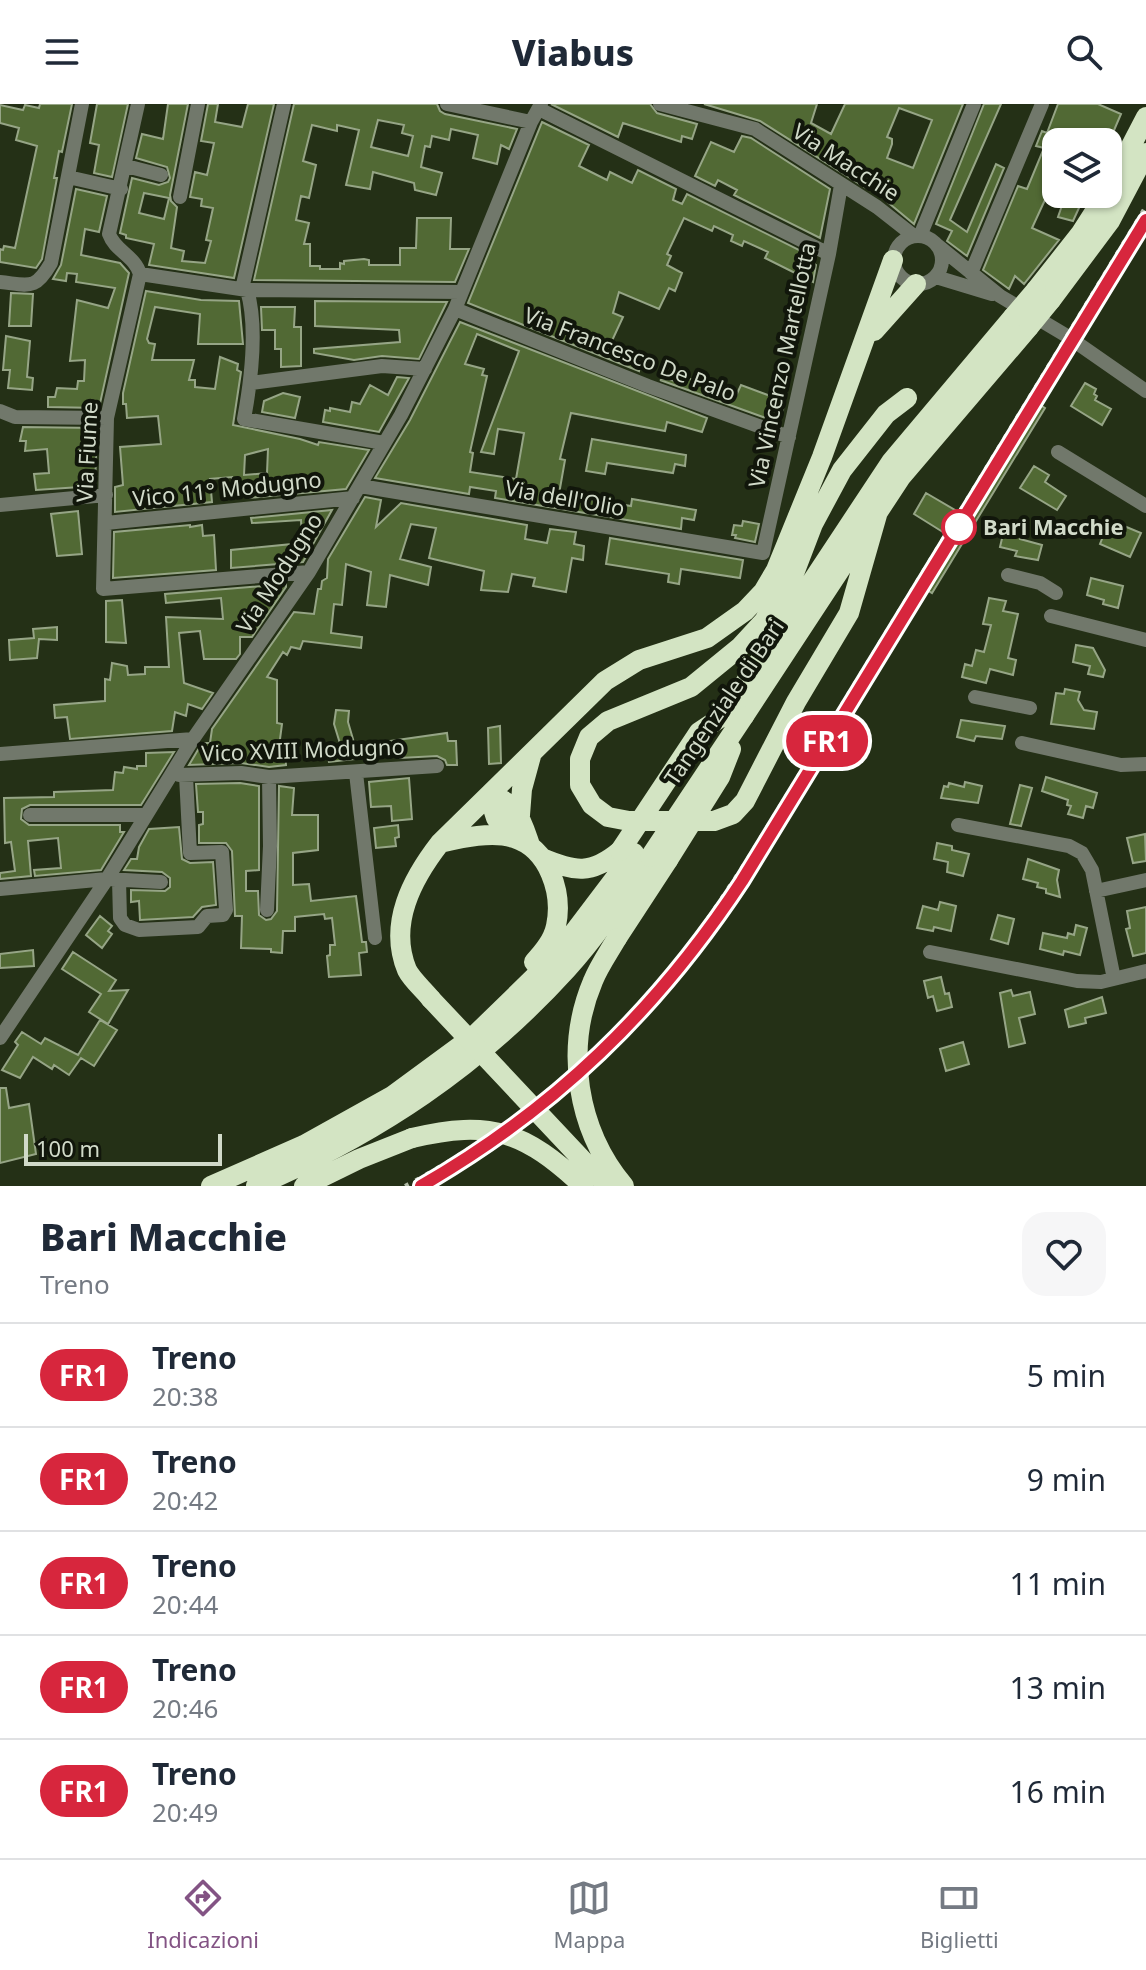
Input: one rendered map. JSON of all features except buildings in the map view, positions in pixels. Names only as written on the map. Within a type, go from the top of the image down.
[{"type":"highway","name":"Tangenziale di Bari","points":[[1122,163],[1146,117]]},
{"type":"highway","name":"Tangenziale di Bari","points":[[256,1186],[314,1161],[403,1111],[487,1048],[567,969],[613,912],[643,855],[894,472],[1110,221],[1146,153]]},
{"type":"highway","name":"Tangenziale di Bari","points":[[1021,322],[1096,208]]},
{"type":"highway","points":[[607,1186],[408,973],[400,943],[405,904],[419,871],[440,843],[605,681],[639,660],[707,638],[745,611],[763,592],[782,556],[896,253]]},
{"type":"highway","points":[[864,344],[916,284]]},
{"type":"highway","points":[[877,515],[849,613],[801,692],[745,801],[733,814],[714,821],[629,821],[608,817],[592,805],[580,785],[580,759],[589,737],[608,721],[691,687],[740,647],[764,621],[795,571],[813,524],[842,470],[886,414],[907,398]]},
{"type":"highway","name":"Tangenziale di Bari","points":[[734,716],[877,515],[894,472]]},
{"type":"highway","points":[[624,1186],[597,1145],[578,1085],[578,1033],[593,982],[617,938],[643,855],[699,732],[734,716]]},
{"type":"highway","points":[[528,847],[520,815],[522,789],[532,752]]},
{"type":"highway","points":[[489,796],[501,797],[520,815]]},
{"type":"highway","points":[[475,1035],[498,1000],[546,949],[556,928],[558,905],[552,878],[528,847],[496,818],[489,796]]},
{"type":"highway","points":[[440,843],[480,837],[528,847],[565,868],[581,870],[643,855]]},
{"type":"highway","name":"Tangenziale di Bari","points":[[211,1186],[304,1145],[392,1096],[475,1035],[556,956],[643,855]]},
{"type":"highway","points":[[304,1186],[412,1138],[445,1130],[479,1128],[519,1138],[553,1158],[583,1186]]},
{"type":"street","points":[[0,282],[32,285],[41,280],[51,263],[82,104]]},
{"type":"street","points":[[138,104],[109,234],[112,242],[137,263],[140,274],[244,289],[461,292]]},
{"type":"street","points":[[180,197],[198,104]]},
{"type":"street","points":[[284,104],[244,289],[251,303],[251,383],[244,419],[384,443]]},
{"type":"street","points":[[447,104],[537,112],[829,254]]},
{"type":"street","name":"Via Macchie","points":[[660,104],[755,129],[917,236]]},
{"type":"street","points":[[896,253],[917,236],[974,104]]},
{"type":"street","points":[[971,273],[1042,104]]},
{"type":"street","name":"Via Modugno","points":[[0,1038],[113,879],[145,815],[171,773],[309,572],[357,492],[455,309],[537,112]]},
{"type":"street","points":[[126,166],[161,175]]},
{"type":"street","points":[[68,177],[121,189]]},
{"type":"street","name":"Via Vincenzo Martellotta","points":[[763,553],[829,254],[841,185]]},
{"type":"street","points":[[877,207],[896,253],[897,274],[909,283],[929,282],[936,277],[943,258],[937,245]]},
{"type":"street","points":[[917,236],[937,245],[1000,296],[1067,336],[1146,391]]},
{"type":"street","name":"Via Fiume","points":[[140,274],[107,418],[103,589],[309,572]]},
{"type":"street","points":[[936,277],[1000,296]]},
{"type":"street","name":"Via Francesco De Palo","points":[[455,309],[648,386],[789,437]]},
{"type":"street","points":[[251,383],[382,366],[425,369]]},
{"type":"street","points":[[0,411],[15,417],[107,418]]},
{"type":"street","points":[[1058,452],[1146,506]]},
{"type":"street","name":"Via dell'Olio","points":[[357,492],[763,553]]},
{"type":"street","name":"Vico 11° Modugno","points":[[106,523],[357,492]]},
{"type":"street","points":[[0,505],[106,495]]},
{"type":"street","points":[[1008,575],[1040,583],[1056,593]]},
{"type":"street","points":[[1051,616],[1146,640]]},
{"type":"street","points":[[975,697],[1030,708]]},
{"type":"street","points":[[0,754],[193,739]]},
{"type":"street","points":[[1022,743],[1121,765],[1146,764]]},
{"type":"street","name":"Vico XVIII Modugno","points":[[171,773],[186,776],[241,773],[269,777],[437,766]]},
{"type":"street","points":[[356,773],[375,938]]},
{"type":"street","points":[[113,879],[120,918],[130,928],[198,927],[207,916],[223,915],[226,910],[222,852],[190,853],[186,776]]},
{"type":"street","points":[[267,910],[269,777]]},
{"type":"street","points":[[30,815],[145,815]]},
{"type":"street","points":[[958,825],[1077,850],[1088,861],[1114,979]]},
{"type":"street","points":[[0,889],[113,879],[161,882]]},
{"type":"street","points":[[1096,891],[1146,880]]},
{"type":"street","points":[[930,952],[1077,981],[1101,982],[1146,971]]},
{"type":"railway","points":[[405,1186],[475,1145],[572,1071],[631,1014],[682,954],[747,860],[1146,206]]},
{"type":"train","name":"FR1","points":[[421,1186],[495,1140],[569,1083],[646,1008],[704,937],[742,881],[1146,220]]},
{"type":"place","name":"Bari Macchie","points":[[959,527]]}]
